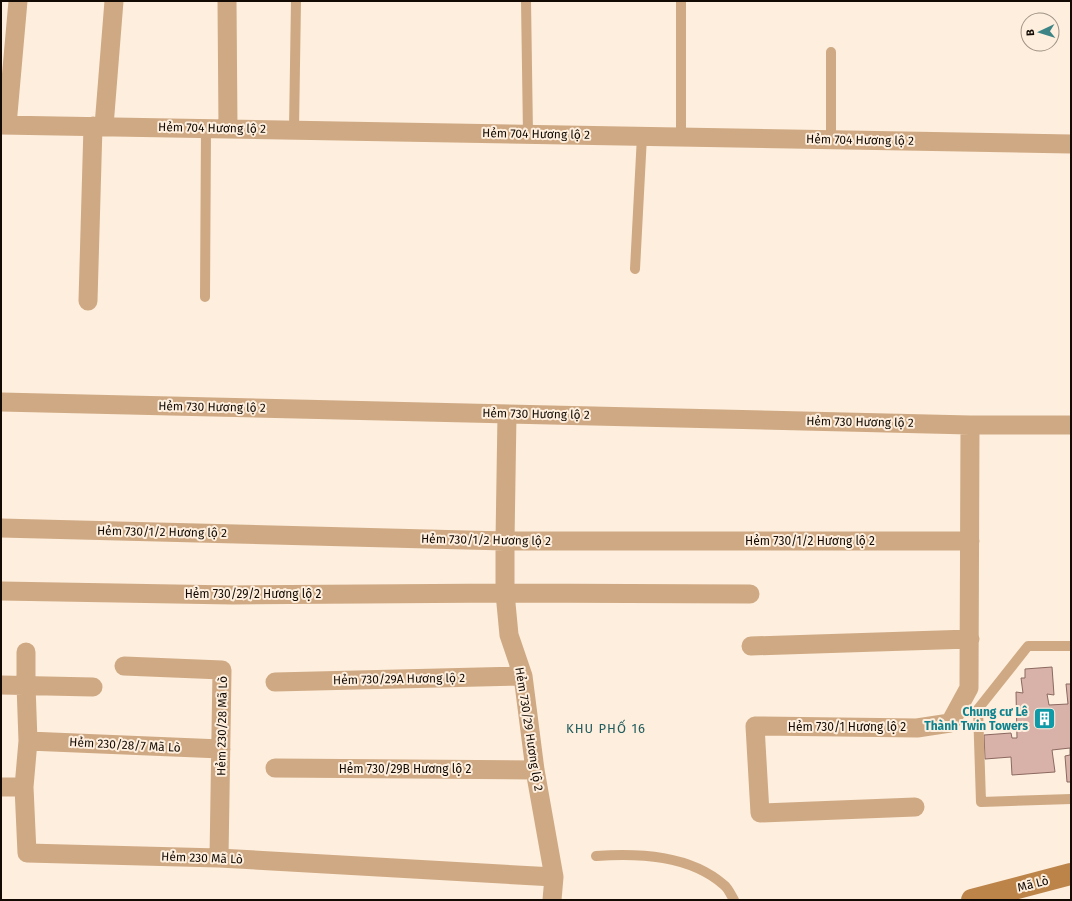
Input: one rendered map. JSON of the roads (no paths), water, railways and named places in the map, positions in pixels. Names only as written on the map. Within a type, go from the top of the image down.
[{"type":"main road","name":"Mã Lò","points":[[972,900],[1071,874]]},
{"type":"street","points":[[4,125],[18,1]]},
{"type":"street","points":[[88,301],[99,126],[114,1]]},
{"type":"street","points":[[227,1],[228,128]]},
{"type":"street","name":"Hẻm 704 Hương lộ 2","points":[[4,125],[1071,144]]},
{"type":"street","name":"Hẻm 730 Hương lộ 2","points":[[1,402],[970,425],[1071,425]]},
{"type":"street","name":"Hẻm 730/29 Hương lộ 2","points":[[507,414],[505,593],[509,635],[523,676],[535,770],[554,877]]},
{"type":"street","name":"Hẻm 730/1 Hương lộ 2","points":[[915,806],[760,813],[755,726],[917,728],[950,723],[969,688],[970,425]]},
{"type":"street","name":"Hẻm 730/1/2 Hương lộ 2","points":[[1,528],[505,541],[970,541]]},
{"type":"street","name":"Hẻm 730/29/2 Hương lộ 2","points":[[1,591],[233,595],[505,593],[750,594]]},
{"type":"street","points":[[751,646],[970,639]]},
{"type":"street","name":"Hẻm 230 Mã Lò","points":[[26,652],[28,741],[24,787],[27,853],[219,858],[554,877]]},
{"type":"street","name":"Hẻm 230/28 Mã Lò","points":[[124,666],[222,670],[219,858]]},
{"type":"street","name":"Hẻm 730/29A Hương lộ 2","points":[[275,682],[523,676]]},
{"type":"street","points":[[1,685],[93,687]]},
{"type":"street","name":"Hẻm 230/28/7 Mã Lò","points":[[28,741],[221,749]]},
{"type":"street","name":"Hẻm 730/29B Hương lộ 2","points":[[275,768],[535,770]]},
{"type":"street","points":[[1,787],[24,787]]},
{"type":"street","points":[[552,900],[554,877]]},
{"type":"lane","points":[[294,129],[296,1]]},
{"type":"lane","points":[[526,1],[528,134]]},
{"type":"lane","points":[[681,1],[681,137]]},
{"type":"lane","points":[[831,52],[831,140]]},
{"type":"lane","points":[[205,298],[206,128]]},
{"type":"lane","points":[[635,269],[642,136]]},
{"type":"lane","points":[[1071,646],[1028,646],[978,709],[982,802],[1071,799]]},
{"type":"lane","points":[[596,856],[641,855],[694,865],[725,885],[734,900]]},
{"type":"place","name":"Chung cư Lê Thành Twin Towers","points":[[1044,719]]},
{"type":"district","name":"KHU PHỐ 16","points":[[606,728]]}]
